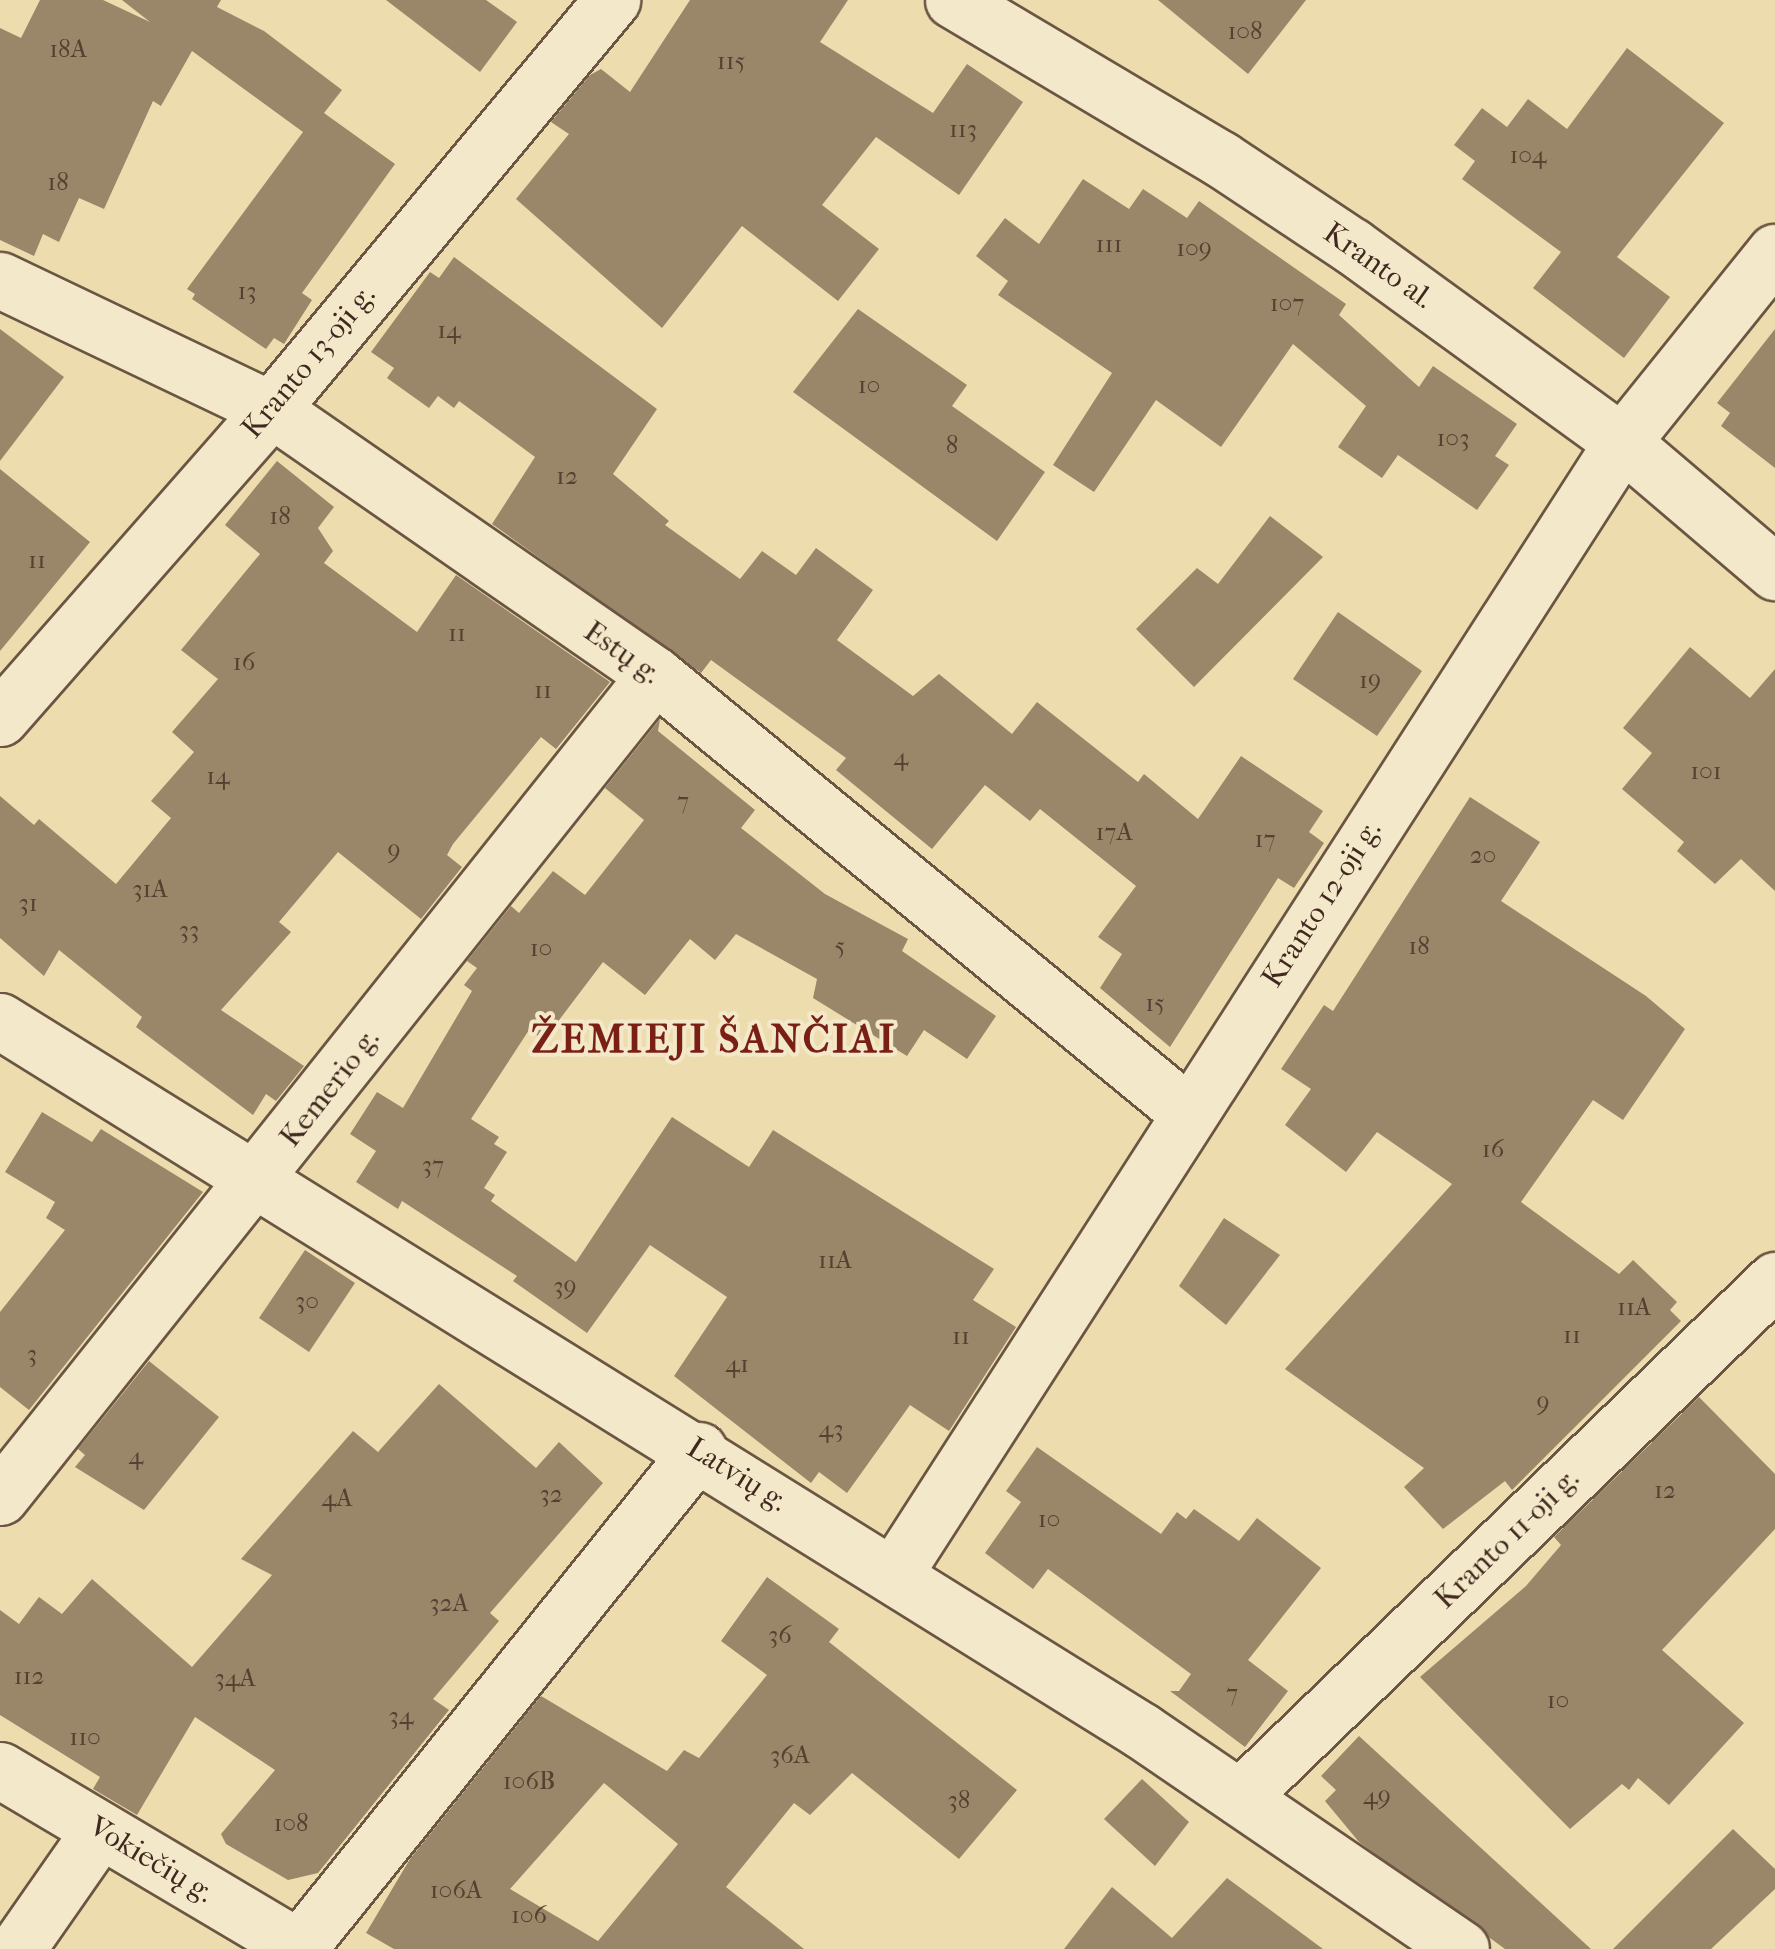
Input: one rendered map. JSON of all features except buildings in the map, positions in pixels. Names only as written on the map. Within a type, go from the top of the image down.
[{"type":"street","name":"Kranto 13-oji g.","points":[[0,718],[271,409],[612,0]]},
{"type":"street","name":"Kranto al.","points":[[952,0],[1221,159],[1622,442],[1775,572]]},
{"type":"street","name":"Kranto 12-oji g.","points":[[894,1574],[1187,1112],[1622,442],[1775,252]]},
{"type":"street","name":"Estų g.","points":[[0,280],[271,409],[654,674],[1187,1112]]},
{"type":"street","name":"Kemerio g.","points":[[0,1497],[257,1181],[654,674]]},
{"type":"street","name":"Latvių g.","points":[[0,1021],[894,1574],[1240,1798],[1461,1949]]},
{"type":"street","name":"Kranto 11-oji g.","points":[[1240,1798],[1775,1280]]},
{"type":"street","points":[[301,1948],[698,1450]]},
{"type":"street","name":"Vokiečių g.","points":[[0,1770],[301,1948]]},
{"type":"street","points":[[17,1949],[100,1830]]},
{"type":"district","name":"ŽEMIEJI ŠANČIAI","points":[[714,1039]]}]
